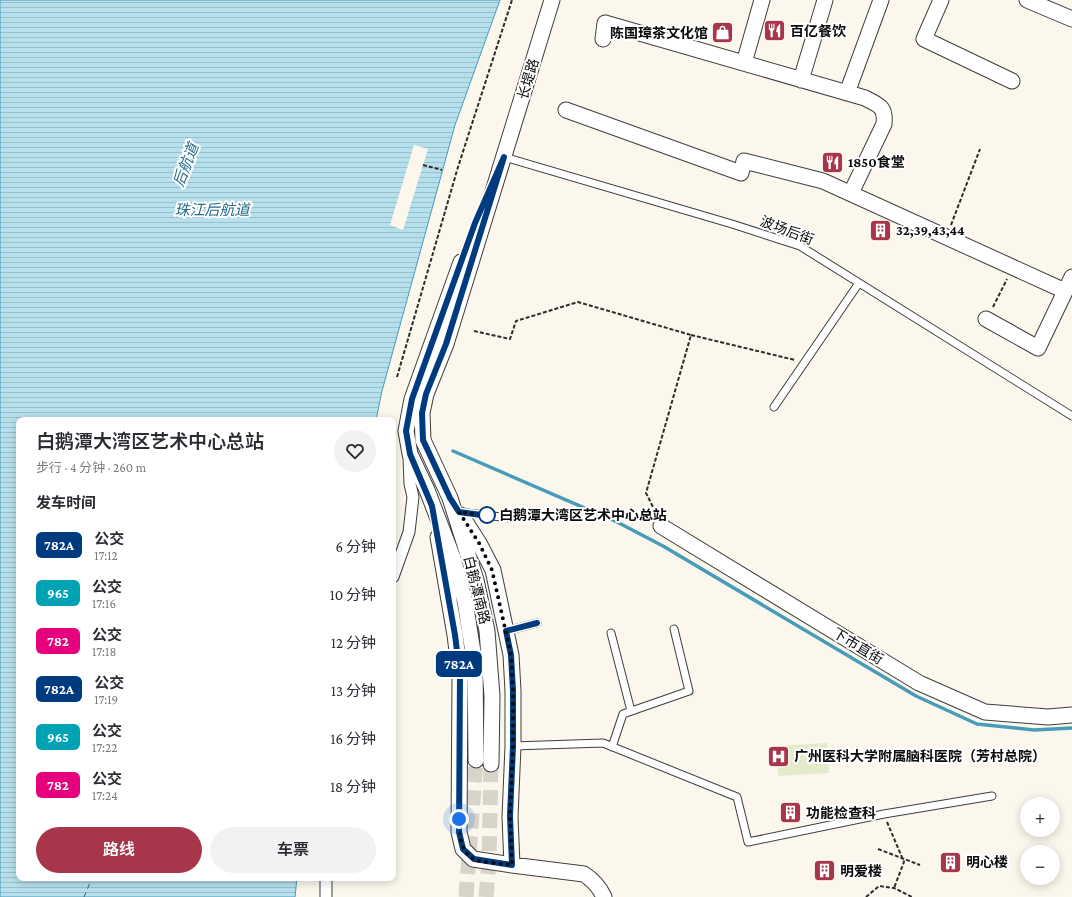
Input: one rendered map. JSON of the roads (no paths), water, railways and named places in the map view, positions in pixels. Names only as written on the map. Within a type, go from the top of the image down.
[{"type":"street","name":"长堤路","points":[[504,157],[552,0]]},
{"type":"street","points":[[744,63],[762,0]]},
{"type":"street","points":[[801,80],[824,0]]},
{"type":"street","points":[[847,93],[881,0]]},
{"type":"street","points":[[940,0],[924,39],[1012,81]]},
{"type":"street","points":[[1027,0],[1072,19]]},
{"type":"street","points":[[603,39],[605,23],[865,98],[881,107],[885,115],[884,124],[851,193]]},
{"type":"street","points":[[566,110],[740,173],[744,161],[823,181],[1065,291]]},
{"type":"street","name":"白鹅潭南路","points":[[476,760],[475,665],[465,601],[453,558],[410,454],[406,431],[412,399],[475,223],[504,157]]},
{"type":"street","name":"白鹅潭南路","points":[[491,764],[492,696],[487,631],[476,580],[450,498],[423,440],[423,407],[426,394],[446,344],[504,157]]},
{"type":"street","points":[[986,320],[1038,348],[1072,277]]},
{"type":"street","points":[[396,569],[409,532],[413,497],[410,484],[409,448]]},
{"type":"street","points":[[450,498],[479,543],[492,570],[511,655],[513,691],[513,746],[510,816],[512,865]]},
{"type":"street","points":[[432,506],[455,635],[460,675],[459,832],[463,849],[474,859],[584,874],[600,888],[604,897]]},
{"type":"street","name":"下市直街","points":[[662,526],[919,683],[985,712],[1048,717],[1072,715]]},
{"type":"street","points":[[326,881],[326,897]]},
{"type":"lane","name":"波场后街","points":[[504,157],[732,224],[800,246],[1072,416]]},
{"type":"lane","points":[[774,407],[859,283]]},
{"type":"lane","points":[[459,512],[510,518]]},
{"type":"lane","points":[[506,631],[537,623]]},
{"type":"lane","points":[[612,746],[623,714],[689,690],[674,629]]},
{"type":"lane","points":[[611,633],[631,711]]},
{"type":"lane","points":[[513,746],[603,743],[737,797],[748,842],[884,814],[992,796]]},
{"type":"water","name":"珠江后航道","points":[[0,0],[500,0],[455,125],[382,391],[377,417],[16,417],[16,881],[297,881],[295,897],[0,897]]},
{"type":"waterway","points":[[453,451],[617,522],[663,546],[916,696],[977,724],[1034,730],[1072,728]]},
{"type":"tunnel","points":[[466,897],[476,760]]},
{"type":"tunnel","points":[[486,897],[489,861],[491,764]]},
{"type":"place","name":"百亿餐饮","points":[[775,31]]},
{"type":"place","name":"陈国璋茶文化馆","points":[[723,33]]},
{"type":"place","name":"1850食堂","points":[[832,162]]},
{"type":"place","name":"32,39,43,44","points":[[881,230]]},
{"type":"place","name":"白鹅潭大湾区艺术中心总站","points":[[487,515]]},
{"type":"place","name":"广州医科大学附属脑科医院（芳村总院）","points":[[779,756]]},
{"type":"place","name":"功能检查科","points":[[791,813]]},
{"type":"place","name":"明心楼","points":[[950,862]]},
{"type":"place","name":"明爱楼","points":[[825,871]]},
{"type":"water label","name":"后航道","points":[[186,165]]}]
